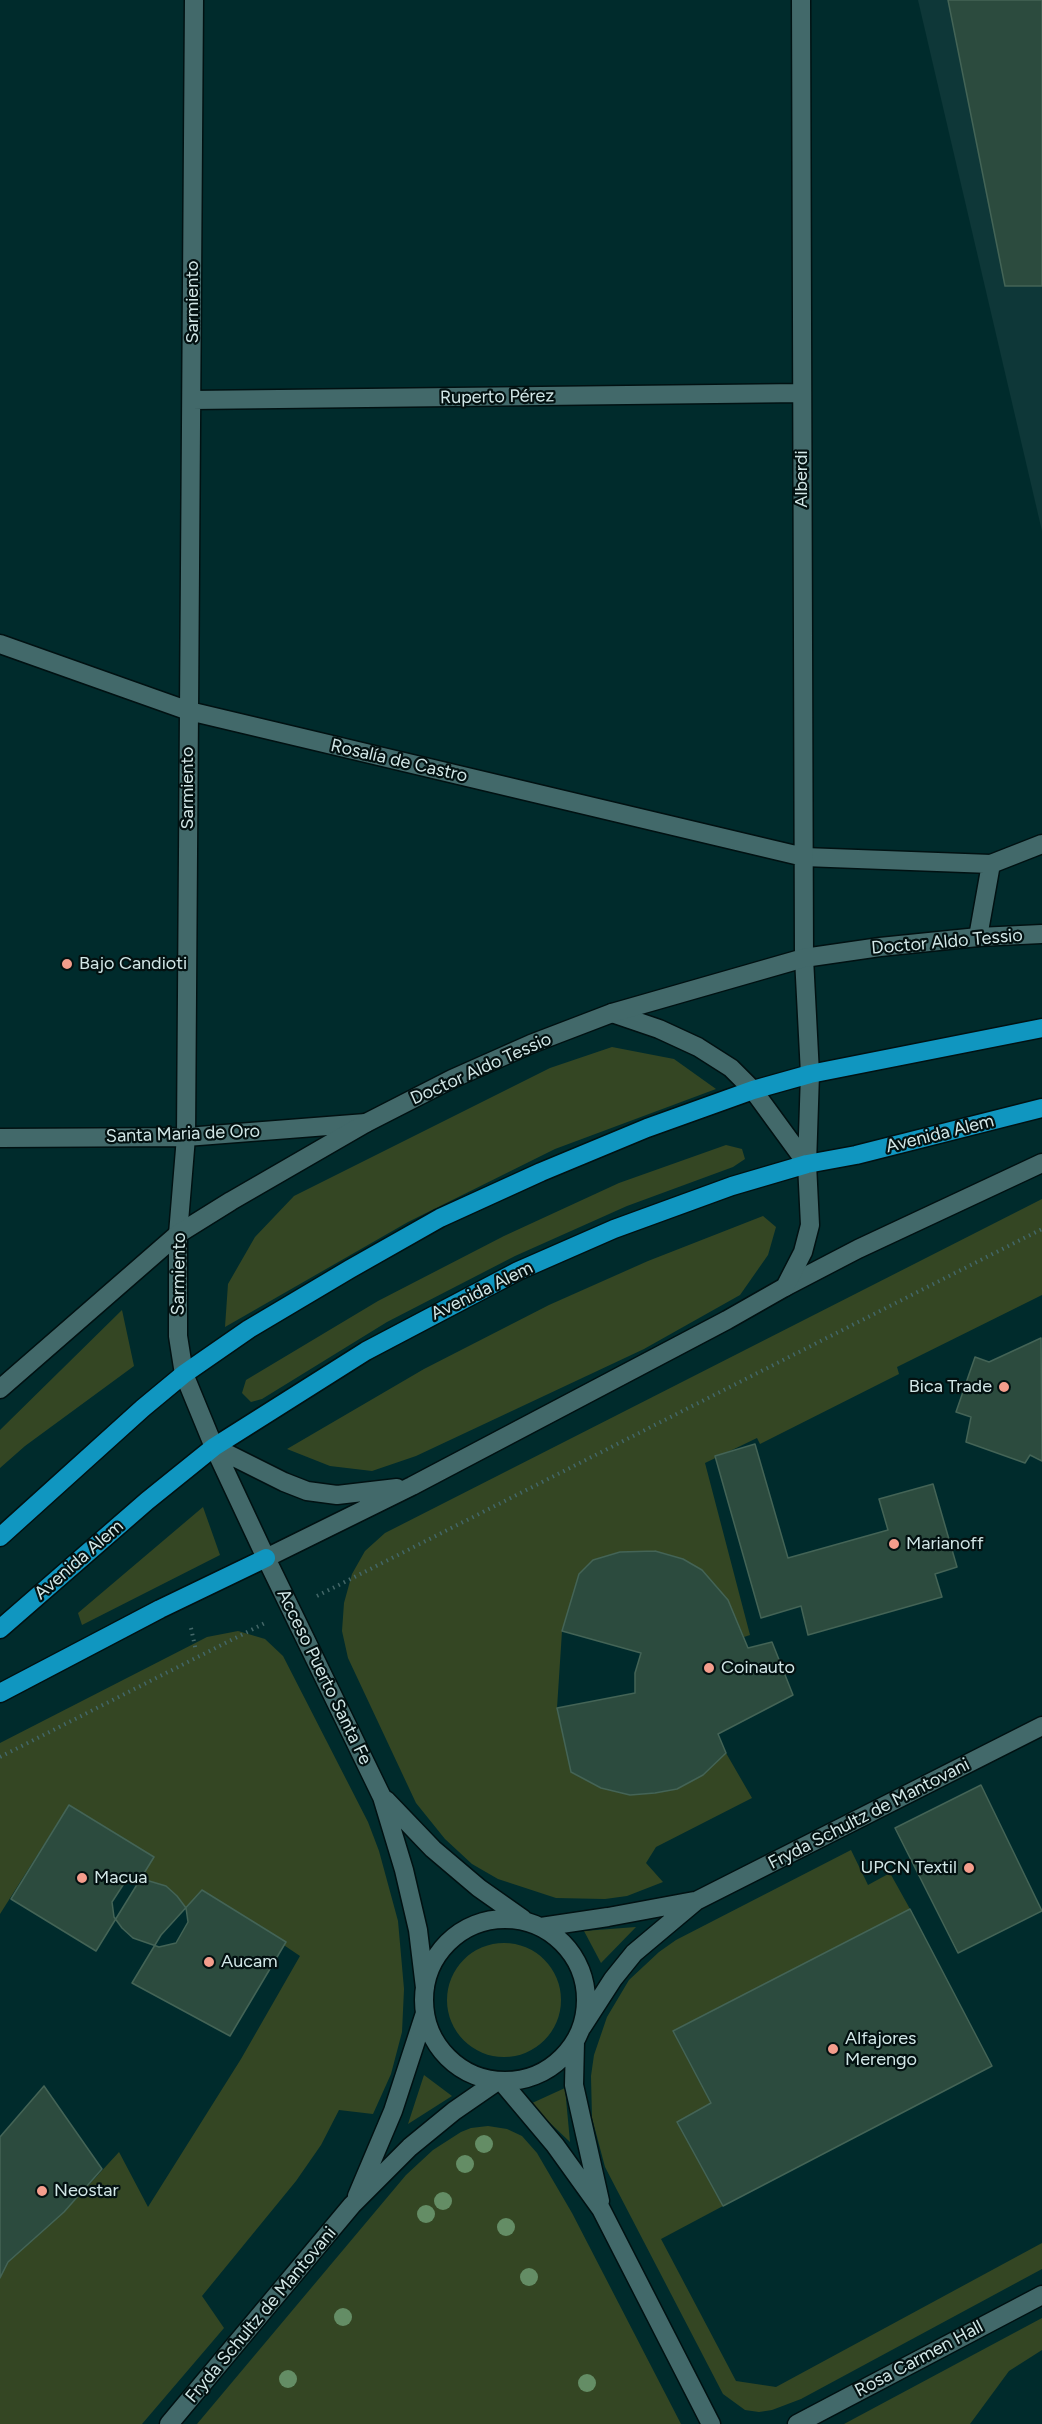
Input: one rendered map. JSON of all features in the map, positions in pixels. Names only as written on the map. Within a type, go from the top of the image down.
[{"type":"highway","points":[[0,1537],[184,1374],[249,1329],[440,1218],[636,1132],[753,1090],[810,1074],[1042,1028]]},
{"type":"highway","name":"Avenida Alem","points":[[0,1629],[147,1501],[214,1447],[366,1351],[518,1271],[614,1228],[732,1186],[807,1164],[856,1155],[1042,1108]]},
{"type":"highway","points":[[0,1693],[160,1609],[266,1558]]},
{"type":"street","name":"Sarmiento","points":[[194,0],[186,1137],[178,1234],[178,1336],[184,1374],[214,1447],[266,1558]]},
{"type":"street","name":"Alberdi","points":[[785,1287],[803,1252],[810,1225],[807,1164],[810,1074],[804,958],[801,0]]},
{"type":"street","name":"Ruperto Pérez","points":[[192,400],[802,393]]},
{"type":"street","name":"Rosalía de Castro","points":[[0,644],[189,711],[804,857],[991,864]]},
{"type":"street","points":[[978,937],[991,864],[1042,844]]},
{"type":"street","name":"Doctor Aldo Tessio","points":[[0,1389],[178,1234],[366,1124],[452,1079],[531,1044],[612,1014],[804,958],[880,947],[978,937],[1042,934]]},
{"type":"street","points":[[612,1014],[659,1029],[698,1047],[731,1068],[753,1090],[807,1164]]},
{"type":"street","name":"Santa Maria de Oro","points":[[0,1138],[186,1137],[366,1124]]},
{"type":"street","points":[[266,1558],[412,1486],[858,1249],[1042,1163]]},
{"type":"street","points":[[214,1447],[307,1491],[337,1495],[412,1486]]},
{"type":"street","name":"Acceso Puerto Santa Fe","points":[[266,1558],[382,1797],[404,1870],[418,1930],[425,1988]]},
{"type":"street","name":"Fryda Schultz de Mantovani","points":[[578,2034],[613,1979],[634,1953],[696,1901],[1042,1726]]},
{"type":"street","name":"Acceso Puerto Santa Fe","points":[[382,1797],[433,1850],[479,1888],[533,1924]]},
{"type":"street","name":"Fryda Schultz de Mantovani","points":[[533,1924],[608,1917],[696,1901]]},
{"type":"street","points":[[601,2209],[574,2085],[578,2034],[586,2006],[586,1986],[580,1968],[570,1951],[557,1937],[533,1924],[493,1919],[472,1926],[452,1938],[435,1959],[425,1988],[425,2013],[434,2037],[446,2055],[461,2067],[499,2082],[555,2145],[601,2209],[711,2424]]},
{"type":"street","name":"Fryda Schultz de Mantovani","points":[[352,2205],[393,2111],[425,2013]]},
{"type":"street","points":[[499,2082],[533,2075],[550,2067],[566,2053],[578,2034]]},
{"type":"street","name":"Fryda Schultz de Mantovani","points":[[169,2424],[352,2205],[410,2147],[454,2111],[499,2082]]},
{"type":"street","name":"Rosa Carmen Hall","points":[[797,2424],[1042,2295]]},
{"type":"path","points":[[0,1757],[1042,1229]]},
{"type":"shaded area","points":[[918,0],[1042,0],[1042,531]]},
{"type":"green space","points":[[612,1047],[674,1059],[716,1089],[555,1149],[408,1222],[225,1327],[228,1284],[255,1237],[294,1196],[550,1068]]},
{"type":"green space","points":[[726,1145],[742,1149],[745,1159],[733,1167],[627,1206],[515,1256],[387,1322],[262,1399],[251,1402],[242,1393],[246,1380],[378,1301],[504,1236],[619,1183]]},
{"type":"green space","points":[[1042,1199],[1042,1295],[897,1367],[899,1374],[760,1444],[757,1438],[705,1463],[750,1635],[744,1637],[728,1600],[683,1559],[655,1551],[620,1552],[593,1560],[579,1574],[562,1631],[557,1708],[630,1795],[677,1789],[703,1775],[726,1753],[752,1798],[656,1847],[646,1863],[663,1882],[627,1896],[605,1899],[556,1898],[498,1879],[472,1864],[445,1839],[416,1803],[348,1658],[342,1631],[344,1603],[352,1574],[365,1551],[385,1533]]},
{"type":"green space","points":[[763,1216],[776,1227],[768,1255],[740,1295],[644,1349],[416,1456],[372,1471],[330,1466],[287,1449],[424,1369],[549,1305],[648,1261]]},
{"type":"green space","points":[[122,1310],[134,1366],[25,1446],[0,1468],[0,1430]]},
{"type":"green space","points":[[203,1507],[220,1555],[82,1625],[78,1613]]},
{"type":"green space","points":[[238,1631],[265,1639],[283,1656],[368,1822],[379,1851],[398,1921],[404,1989],[402,2032],[391,2074],[373,2114],[339,2110],[321,2145],[296,2181],[202,2296],[224,2328],[142,2424],[0,2424],[0,2278],[8,2262],[64,2212],[119,2152],[148,2207],[241,2059],[300,1956],[202,1890],[186,1908],[166,1886],[139,1878],[154,1857],[69,1805],[0,1914],[0,1743],[207,1637]]},
{"type":"green space","points":[[851,1850],[868,1885],[890,1873],[910,1909],[673,2031],[711,2103],[677,2122],[723,2206],[661,2239],[736,2381],[776,2387],[1042,2243],[1042,2269],[801,2399],[772,2410],[759,2412],[745,2410],[723,2394],[605,2167],[592,2118],[591,2076],[594,2055],[607,2017],[629,1980],[659,1952],[676,1940]]},
{"type":"green space","points":[[636,1927],[601,1963],[584,1931]]},
{"type":"green space","points":[[504,1943],[526,1948],[544,1960],[556,1978],[561,2000],[556,2022],[544,2040],[526,2052],[504,2057],[482,2052],[464,2040],[452,2022],[447,2000],[452,1978],[464,1960],[482,1948]]},
{"type":"green space","points":[[424,2075],[452,2096],[408,2124]]},
{"type":"green space","points":[[565,2088],[570,2142],[530,2104]]},
{"type":"green space","points":[[488,2126],[507,2129],[522,2136],[537,2153],[572,2213],[681,2424],[197,2424],[406,2175],[433,2150],[461,2132]]},
{"type":"green space","points":[[1042,2318],[1042,2350],[1009,2371],[970,2424],[844,2424]]},
{"type":"building","points":[[948,0],[1042,0],[1042,286],[1005,286]]},
{"type":"building","name":"Bica Trade","points":[[1041,1338],[1042,1461],[1030,1455],[1025,1463],[966,1442],[971,1417],[956,1412],[975,1357],[989,1362]]},
{"type":"building","name":"Marianoff","points":[[755,1444],[788,1558],[888,1530],[879,1499],[933,1484],[957,1567],[935,1574],[942,1597],[808,1635],[801,1606],[761,1618],[715,1456]]},
{"type":"building","name":"Coinauto","points":[[655,1551],[683,1559],[702,1570],[728,1600],[748,1648],[772,1642],[793,1695],[718,1734],[726,1753],[703,1775],[677,1789],[630,1795],[601,1788],[571,1772],[557,1708],[635,1693],[635,1673],[641,1653],[562,1631],[579,1574],[593,1560],[620,1552]]},
{"type":"building","name":"UPCN Textil","points":[[981,1785],[1042,1911],[958,1953],[895,1828]]},
{"type":"building","name":"Macua","points":[[69,1805],[154,1857],[96,1951],[11,1899]]},
{"type":"building","points":[[139,1878],[166,1886],[186,1908],[188,1922],[176,1943],[159,1947],[133,1938],[114,1917],[112,1902],[125,1882]]},
{"type":"building","name":"Aucam","points":[[202,1890],[286,1942],[230,2036],[132,1983],[161,1935]]},
{"type":"building","name":"Alfajores Merengo","points":[[910,1909],[992,2066],[723,2206],[677,2122],[711,2103],[673,2031]]},
{"type":"building","name":"Neostar","points":[[44,2086],[102,2169],[64,2212],[8,2262],[0,2278],[0,2137]]},
{"type":"place","name":"Bajo Candioti","points":[[67,964]]},
{"type":"place","name":"Bica Trade","points":[[1004,1387]]},
{"type":"place","name":"Marianoff","points":[[894,1544]]},
{"type":"place","name":"Coinauto","points":[[709,1668]]},
{"type":"place","name":"UPCN Textil","points":[[969,1868]]},
{"type":"place","name":"Macua","points":[[82,1878]]},
{"type":"place","name":"Aucam","points":[[209,1962]]},
{"type":"place","name":"Alfajores Merengo","points":[[833,2049]]},
{"type":"place","name":"Neostar","points":[[42,2191]]}]
